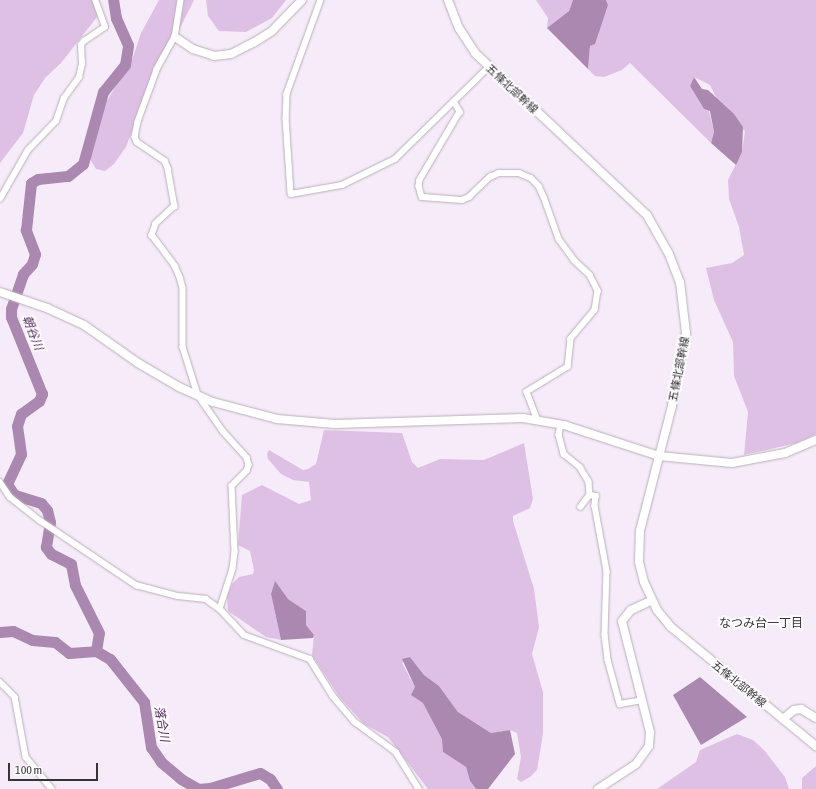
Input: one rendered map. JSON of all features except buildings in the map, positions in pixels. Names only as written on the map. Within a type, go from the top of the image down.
[{"type":"street","points":[[0,199],[28,150],[56,121],[64,98],[79,77],[82,70],[81,45],[84,41],[105,27],[95,0]]},
{"type":"street","points":[[181,0],[175,37],[157,70],[138,122],[135,136],[137,142],[164,161],[168,168],[175,206],[156,224],[152,235],[175,266],[183,288],[183,347],[198,395],[223,430],[247,458],[249,465],[247,471],[232,486],[235,552],[233,569],[220,610]]},
{"type":"street","points":[[175,37],[193,49],[214,56],[227,55],[263,37],[302,0]]},
{"type":"street","points":[[321,0],[287,94],[286,118],[291,194],[342,185],[385,165],[406,148],[489,67]]},
{"type":"street","name":"五條北部幹線","points":[[448,0],[466,40],[489,67],[646,215],[673,263],[680,282],[686,333],[672,406],[640,531],[638,551],[644,582],[652,600],[663,618],[680,636],[816,746]]},
{"type":"street","points":[[454,101],[460,112],[420,180],[418,186],[422,197],[462,200],[469,197],[490,177],[499,173],[519,173],[531,178],[542,192],[559,240],[574,260],[590,275],[598,291],[595,310],[570,339],[568,367],[527,392],[538,420]]},
{"type":"street","points":[[0,292],[23,299],[84,325],[159,376],[198,395],[258,415],[314,424],[506,418],[538,420],[561,424],[659,456],[732,463],[785,453],[816,440]]},
{"type":"street","points":[[561,424],[559,435],[564,454],[584,472],[593,495],[607,571],[607,655],[620,704],[642,700]]},
{"type":"street","points":[[0,482],[10,497],[52,529],[136,585],[178,596],[206,599],[220,610],[244,635],[310,659],[333,696],[355,722],[396,752],[419,789]]},
{"type":"street","points":[[581,507],[593,495]]},
{"type":"street","points":[[598,789],[636,764],[647,752],[650,732],[622,621],[631,610],[652,600]]},
{"type":"street","points":[[0,682],[15,697],[26,757],[52,789]]},
{"type":"street","points":[[783,719],[794,710],[801,709],[816,718]]},
{"type":"shaded area","points":[[0,0],[99,0],[97,17],[61,63],[45,78],[34,95],[23,133],[0,163]]},
{"type":"shaded area","points":[[159,0],[194,0],[143,102],[126,147],[114,164],[105,171],[96,169],[91,161],[90,152],[103,107],[132,60],[141,33]]},
{"type":"shaded area","points":[[206,0],[286,0],[272,18],[246,32],[219,31],[208,16]]},
{"type":"shaded area","points":[[536,0],[573,0],[569,11],[547,28],[548,18]]},
{"type":"shaded area","points":[[573,0],[606,0],[608,5],[595,44],[590,46],[588,69],[547,28],[569,11]]},
{"type":"shaded area","points":[[606,0],[816,0],[816,434],[797,443],[744,455],[748,412],[734,376],[733,342],[714,300],[706,268],[732,263],[744,255],[739,227],[729,199],[728,180],[742,152],[745,131],[722,109],[710,85],[694,77],[690,86],[704,109],[709,111],[714,132],[711,143],[630,63],[622,70],[604,77],[595,76],[588,69],[590,46],[608,5]]},
{"type":"shaded area","points":[[694,77],[702,89],[708,90],[734,114],[743,127],[742,152],[736,165],[711,143],[714,132],[710,111],[704,109],[690,86]]},
{"type":"shaded area","points":[[324,430],[402,433],[412,462],[418,468],[440,459],[484,460],[524,443],[533,499],[530,508],[513,516],[513,521],[534,589],[539,627],[532,654],[543,692],[543,734],[537,770],[530,777],[521,782],[517,779],[521,757],[517,733],[510,730],[491,733],[458,712],[439,686],[424,675],[410,657],[402,663],[443,739],[443,752],[466,767],[470,781],[476,789],[428,789],[388,737],[364,724],[340,698],[312,655],[314,635],[306,625],[306,611],[288,599],[275,582],[271,594],[281,640],[266,637],[228,611],[227,597],[232,584],[239,577],[253,574],[254,570],[250,551],[238,545],[242,495],[262,485],[299,504],[311,500],[309,482],[293,480],[281,474],[268,459],[267,454],[269,450],[303,470],[308,469],[316,464]]},
{"type":"shaded area","points":[[275,581],[288,599],[306,611],[306,625],[314,635],[313,638],[281,640],[271,594]]},
{"type":"shaded area","points":[[410,657],[424,675],[439,686],[458,712],[491,733],[510,730],[515,754],[488,789],[476,789],[470,781],[466,767],[443,752],[442,739],[423,703],[411,695],[415,687],[402,659]]},
{"type":"shaded area","points":[[700,677],[747,717],[701,745],[673,695]]},
{"type":"shaded area","points":[[737,734],[753,740],[764,750],[785,777],[789,789],[657,789],[696,762],[700,750]]},
{"type":"shaded area","points":[[816,766],[816,789],[802,789],[802,778]]},
{"type":"waterway","name":"朝谷川","points":[[96,651],[99,633],[75,585],[71,564],[51,554],[46,547],[50,522],[47,510],[41,503],[14,495],[7,484],[21,454],[17,426],[21,414],[39,401],[42,394],[11,317],[11,309],[23,274],[32,264],[35,254],[26,230],[31,183],[38,179],[68,176],[83,164],[103,92],[125,65],[128,45],[116,18],[113,0]]},
{"type":"waterway","name":"落合川","points":[[0,632],[13,631],[32,640],[55,642],[69,653],[96,651],[110,659],[144,702],[151,747],[161,762],[181,779],[198,789],[210,788],[260,773],[270,779],[277,789]]},
{"type":"district","name":"なつみ台一丁目","points":[[761,624]]}]
